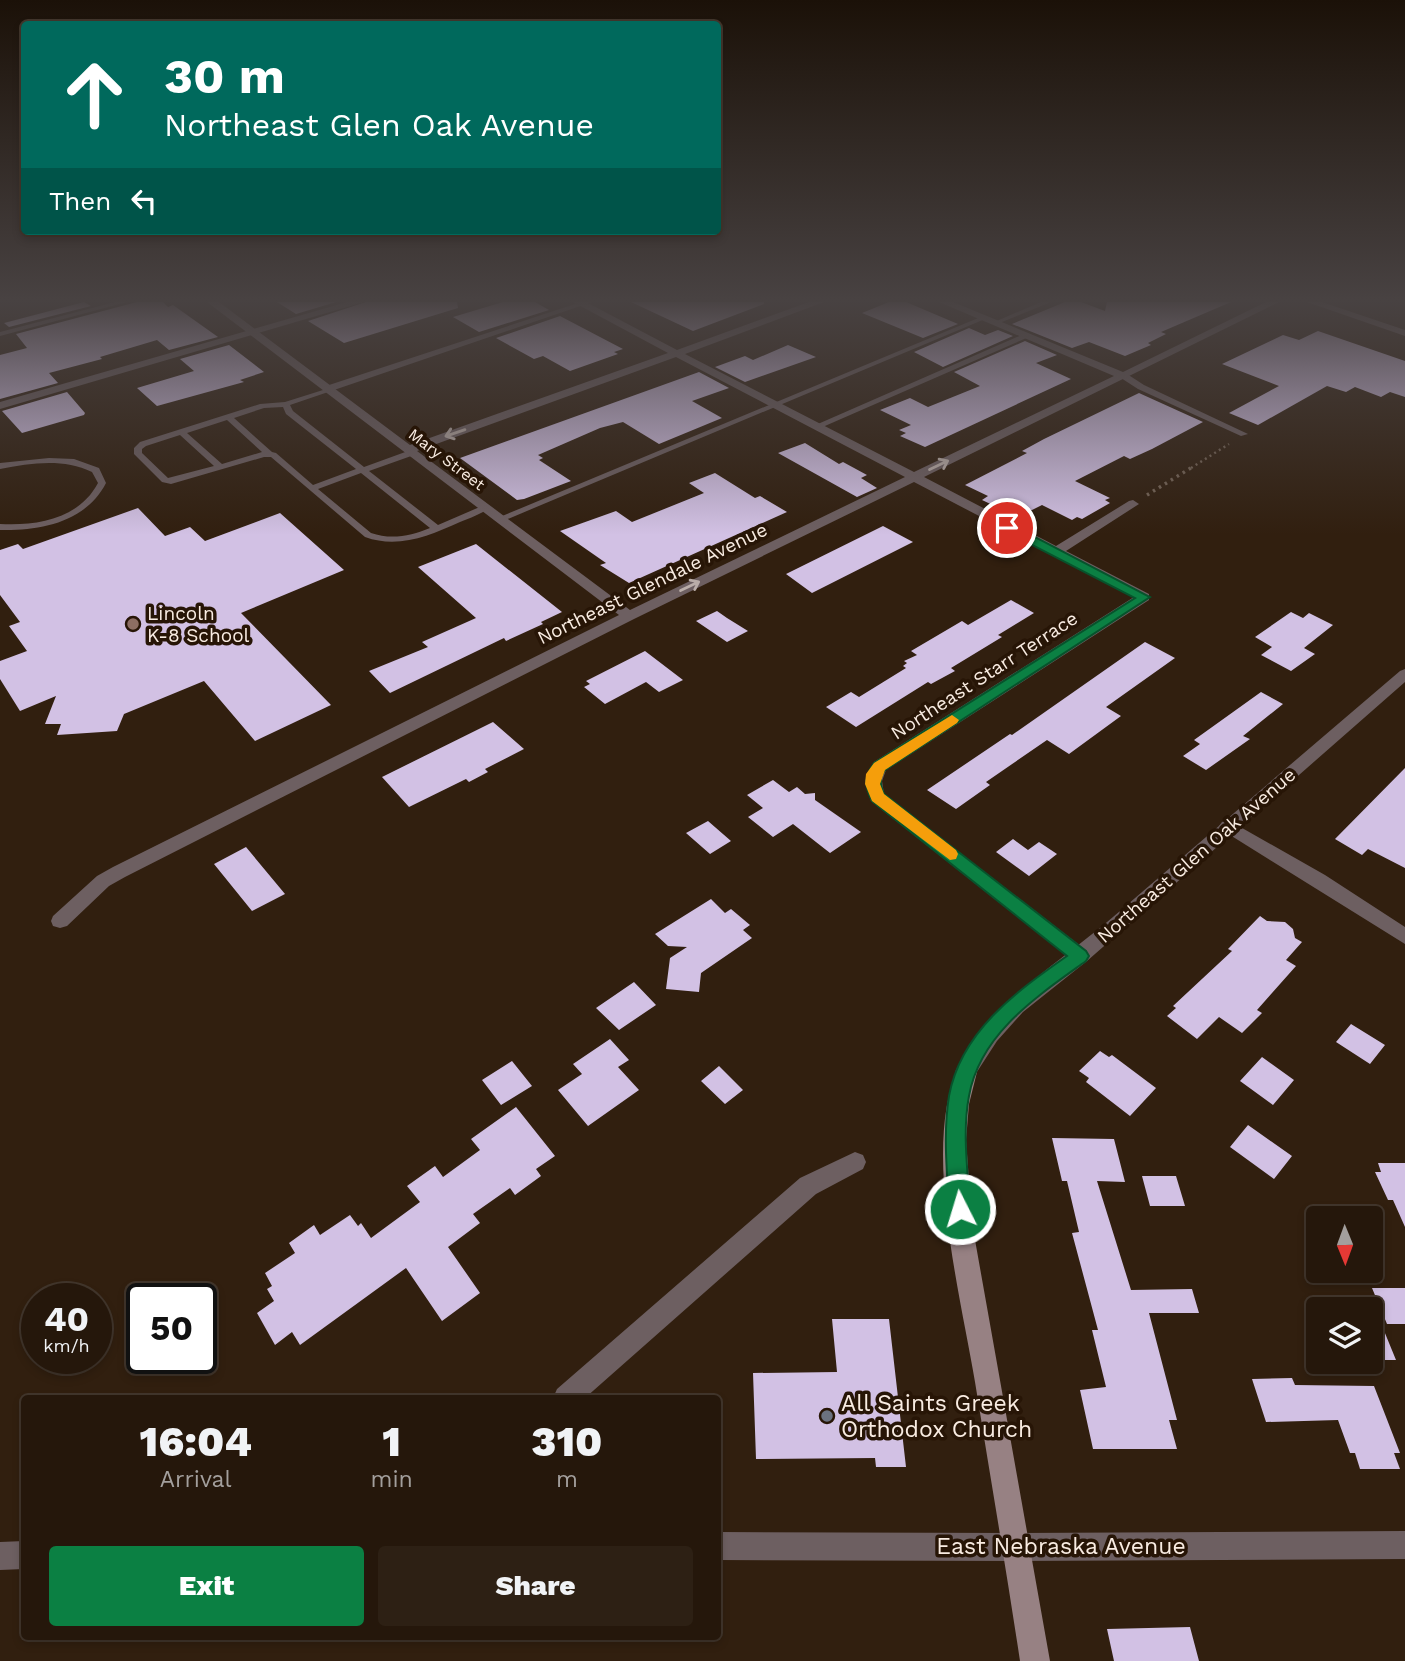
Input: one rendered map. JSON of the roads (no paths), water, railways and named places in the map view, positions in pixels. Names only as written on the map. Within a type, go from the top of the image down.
[{"type":"main road","points":[[966,1072],[959,1095],[956,1132],[960,1209],[1035,1661]]},
{"type":"street","points":[[0,406],[92,380]]},
{"type":"street","name":"Mary Street","points":[[314,380],[629,616]]},
{"type":"street","points":[[410,451],[610,380]]},
{"type":"street","points":[[724,380],[1055,552],[1133,504]]},
{"type":"street","name":"Northeast Glendale Avenue","points":[[60,921],[103,881],[119,872],[629,616],[1117,380]]},
{"type":"street","name":"Northeast Starr Terrace","points":[[1055,552],[1144,597],[880,766],[874,774],[872,784],[877,797],[1080,956]]},
{"type":"street","name":"Northeast Glen Oak Avenue","points":[[966,1072],[988,1034],[1022,997],[1080,956],[1405,674]]},
{"type":"street","points":[[1228,826],[1319,880],[1405,937]]},
{"type":"street","points":[[569,1395],[808,1186],[855,1162]]},
{"type":"street","name":"East Nebraska Avenue","points":[[721,1546],[1405,1545]]},
{"type":"street","points":[[0,1556],[21,1555]]},
{"type":"lane","points":[[268,453],[168,481],[138,454],[138,448],[143,444],[263,406],[286,404],[359,380]]},
{"type":"lane","points":[[500,519],[834,380]]},
{"type":"lane","points":[[815,427],[926,380]]},
{"type":"lane","points":[[1129,380],[1244,434]]},
{"type":"lane","points":[[286,404],[289,412],[436,528]]},
{"type":"lane","points":[[228,417],[374,539],[402,541],[485,508]]},
{"type":"lane","points":[[181,432],[222,467]]},
{"type":"lane","points":[[312,488],[410,451]]},
{"type":"lane","points":[[0,466],[48,460],[74,461],[96,470],[102,483],[88,503],[65,517],[33,526],[0,527]]},
{"type":"place","name":"Lincoln K-8 School","points":[[133,624]]},
{"type":"place","name":"All Saints Greek Orthodox Church","points":[[827,1416]]}]
